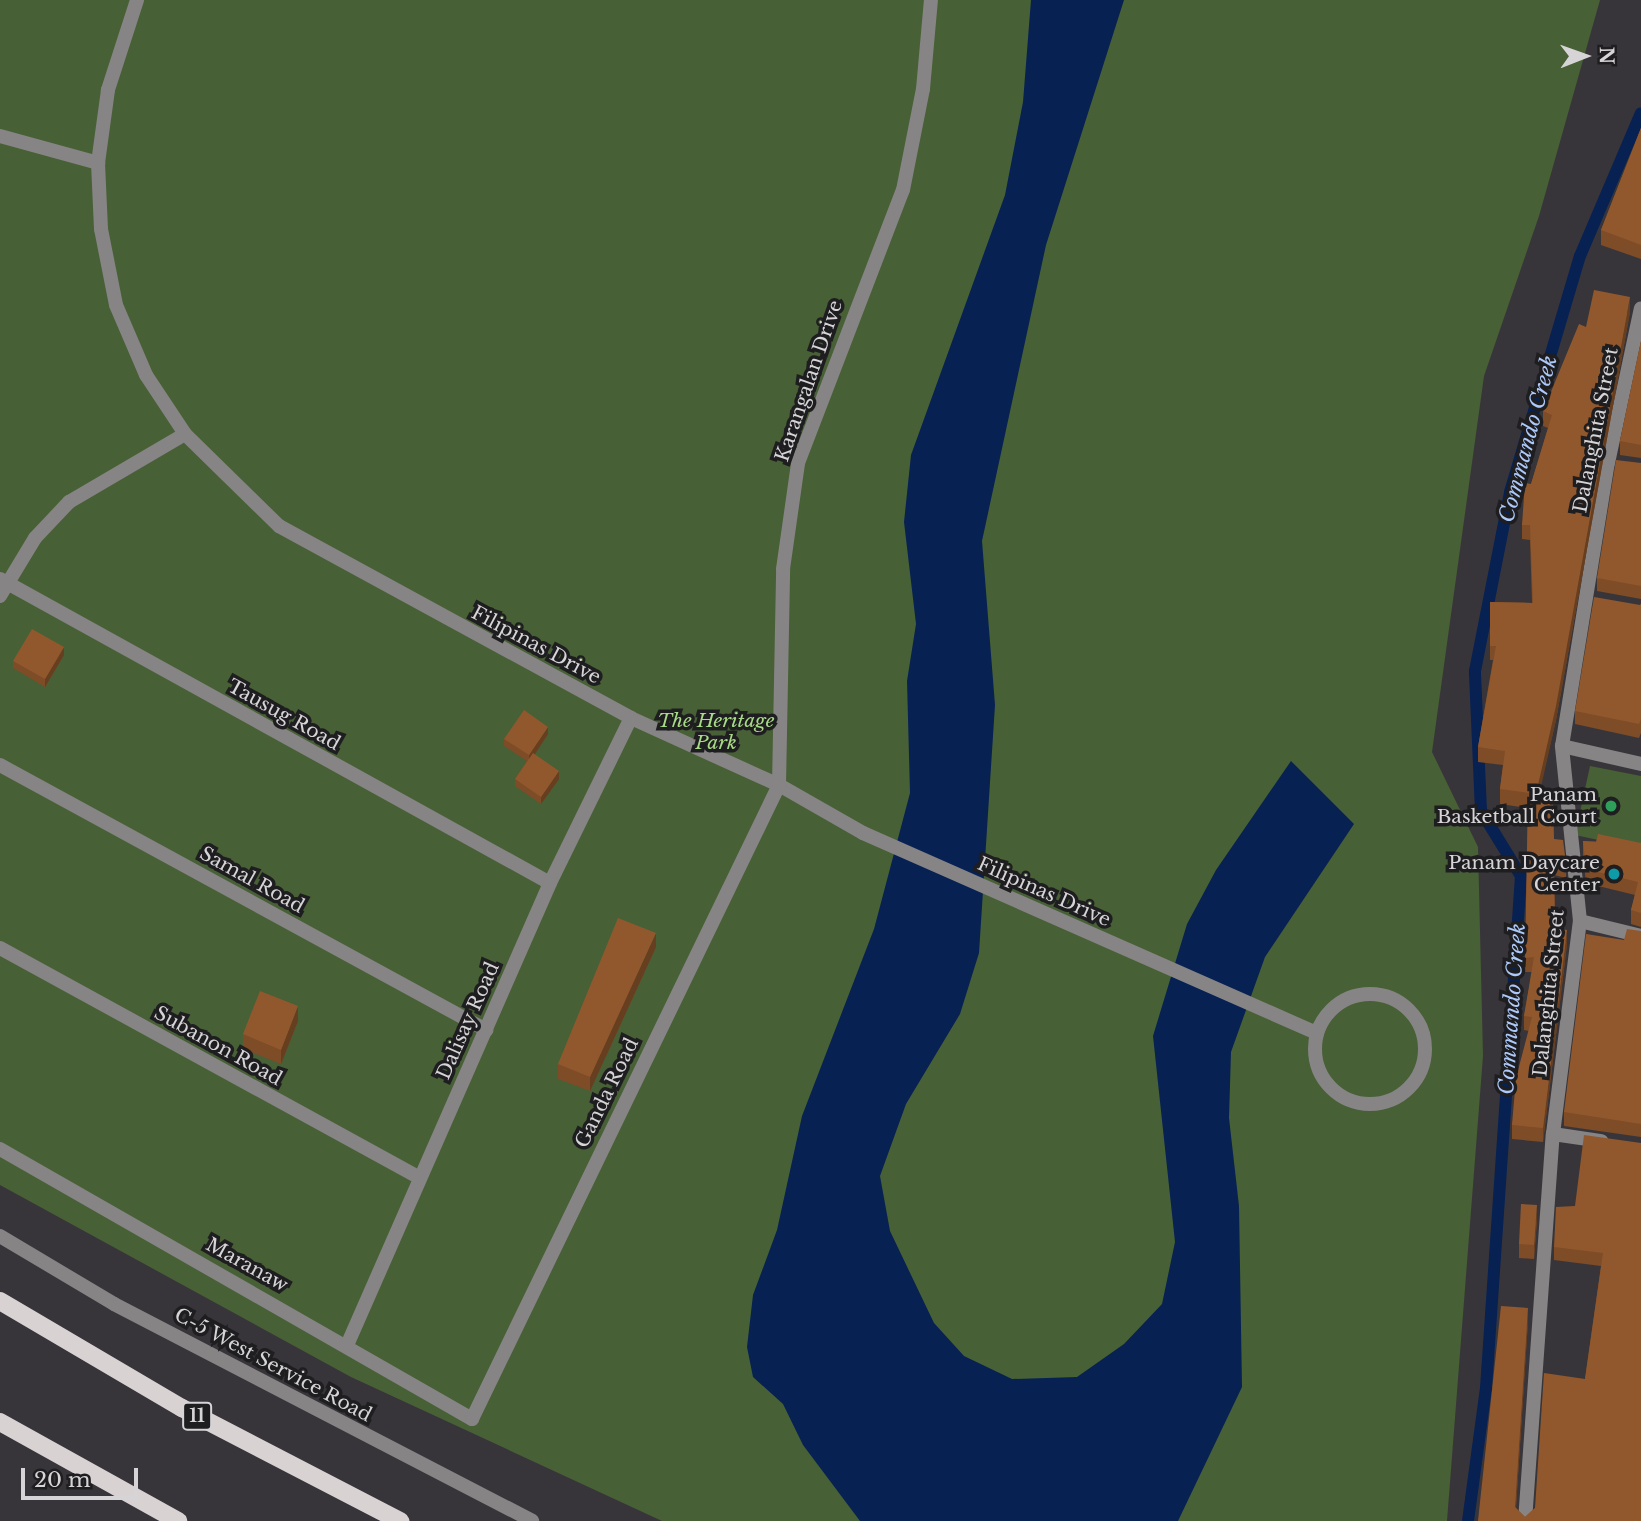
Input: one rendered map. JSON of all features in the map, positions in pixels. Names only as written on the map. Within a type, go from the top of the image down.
[{"type":"main road","name":"11","points":[[0,1301],[182,1408],[400,1521]]},
{"type":"main road","points":[[0,1422],[178,1521]]},
{"type":"street","name":"Filipinas Drive","points":[[137,0],[108,90],[98,163],[116,305],[146,375],[185,433],[279,526],[631,718],[779,785],[863,833],[1317,1033]]},
{"type":"street","name":"Karangalan Drive","points":[[779,785],[783,569],[798,463],[903,191],[923,89],[932,0]]},
{"type":"street","points":[[0,136],[98,163]]},
{"type":"street","name":"Dalanghita Street","points":[[1525,1521],[1553,1134],[1580,921],[1562,746],[1608,463],[1641,307]]},
{"type":"street","points":[[3,586],[35,538],[69,502],[185,433]]},
{"type":"street","points":[[1608,463],[1630,466]]},
{"type":"street","name":"Tausug Road","points":[[3,586],[550,883]]},
{"type":"street","points":[[1584,599],[1607,603]]},
{"type":"street","name":"Dalisay Road","points":[[348,1343],[418,1177],[550,883],[631,718]]},
{"type":"street","points":[[1562,746],[1641,764]]},
{"type":"street","name":"Samal Road","points":[[0,765],[486,1030]]},
{"type":"street","name":"Ganda Road","points":[[472,1419],[779,785]]},
{"type":"street","points":[[1580,921],[1641,936]]},
{"type":"street","name":"Subanon Road","points":[[0,948],[418,1177]]},
{"type":"street","points":[[1353,996],[1387,996],[1415,1016],[1423,1031],[1423,1066],[1404,1094],[1388,1102],[1354,1102],[1326,1082],[1318,1067],[1317,1033],[1325,1017],[1353,996]]},
{"type":"street","points":[[1553,1134],[1616,1143]]},
{"type":"street","name":"Maranaw","points":[[0,1149],[348,1343],[472,1419]]},
{"type":"street","name":"C-5 West Service Road","points":[[0,1236],[114,1304],[532,1521]]},
{"type":"green space","name":"The Heritage Park","points":[[0,0],[1600,0],[1539,216],[1484,376],[1432,752],[1478,847],[1483,1056],[1447,1521],[662,1521],[351,1377],[0,1185]]},
{"type":"green space","name":"Panam Basketball Court","points":[[1590,766],[1641,776],[1641,849],[1575,835]]},
{"type":"water","points":[[1031,0],[1124,0],[1046,245],[982,541],[995,705],[979,953],[960,1014],[906,1104],[880,1176],[890,1231],[934,1323],[964,1356],[1012,1379],[1077,1377],[1124,1344],[1162,1304],[1175,1242],[1153,1036],[1187,924],[1216,870],[1291,761],[1354,824],[1265,957],[1231,1052],[1229,1118],[1239,1206],[1242,1387],[1178,1521],[860,1521],[803,1445],[783,1404],[753,1377],[747,1347],[753,1295],[777,1230],[802,1116],[874,929],[910,793],[907,681],[916,624],[904,522],[911,455],[1005,195],[1023,102]]},
{"type":"building","points":[[1641,128],[1641,245],[1601,230]]},
{"type":"building","points":[[1594,290],[1630,297],[1556,706],[1536,794],[1500,789],[1505,751],[1478,747],[1496,646],[1490,646],[1490,602],[1533,603],[1530,525],[1522,525],[1525,483],[1531,484],[1552,415],[1543,411],[1579,324],[1586,327]]},
{"type":"building","points":[[1641,341],[1641,445],[1620,441]]},
{"type":"building","points":[[1616,460],[1641,463],[1641,586],[1597,578]]},
{"type":"building","points":[[1594,597],[1641,604],[1639,724],[1575,711]]},
{"type":"building","points":[[32,629],[64,647],[45,679],[13,661]]},
{"type":"building","points":[[524,710],[548,727],[529,755],[504,739]]},
{"type":"building","points":[[533,753],[559,771],[541,797],[515,779]]},
{"type":"building","points":[[1528,797],[1553,797],[1554,839],[1563,840],[1566,863],[1554,860],[1555,928],[1567,930],[1543,1128],[1512,1125],[1516,1078],[1532,1017],[1524,1016],[1534,957],[1525,958]]},
{"type":"building","points":[[1598,834],[1641,843],[1641,913],[1631,910],[1638,882],[1586,869],[1583,841],[1596,842]]},
{"type":"building","points":[[618,918],[656,933],[590,1077],[558,1064]]},
{"type":"building","points":[[1627,929],[1641,931],[1641,1124],[1564,1112],[1586,934],[1624,940]]},
{"type":"building","points":[[260,991],[298,1006],[281,1050],[243,1034]]},
{"type":"building","points":[[1584,1135],[1641,1143],[1641,1521],[1478,1521],[1501,1306],[1528,1308],[1515,1507],[1525,1517],[1535,1508],[1544,1373],[1585,1379],[1603,1253],[1554,1247],[1556,1207],[1575,1206]]},
{"type":"building","points":[[1521,1204],[1537,1205],[1534,1245],[1519,1244]]},
{"type":"waterway","name":"Commando Creek","points":[[1468,1521],[1486,1388],[1521,876],[1481,811],[1475,671],[1510,492],[1580,256],[1641,113]]},
{"type":"place","name":"Panam Basketball Court","points":[[1611,806]]},
{"type":"place","name":"Panam Daycare Center","points":[[1614,874]]}]
